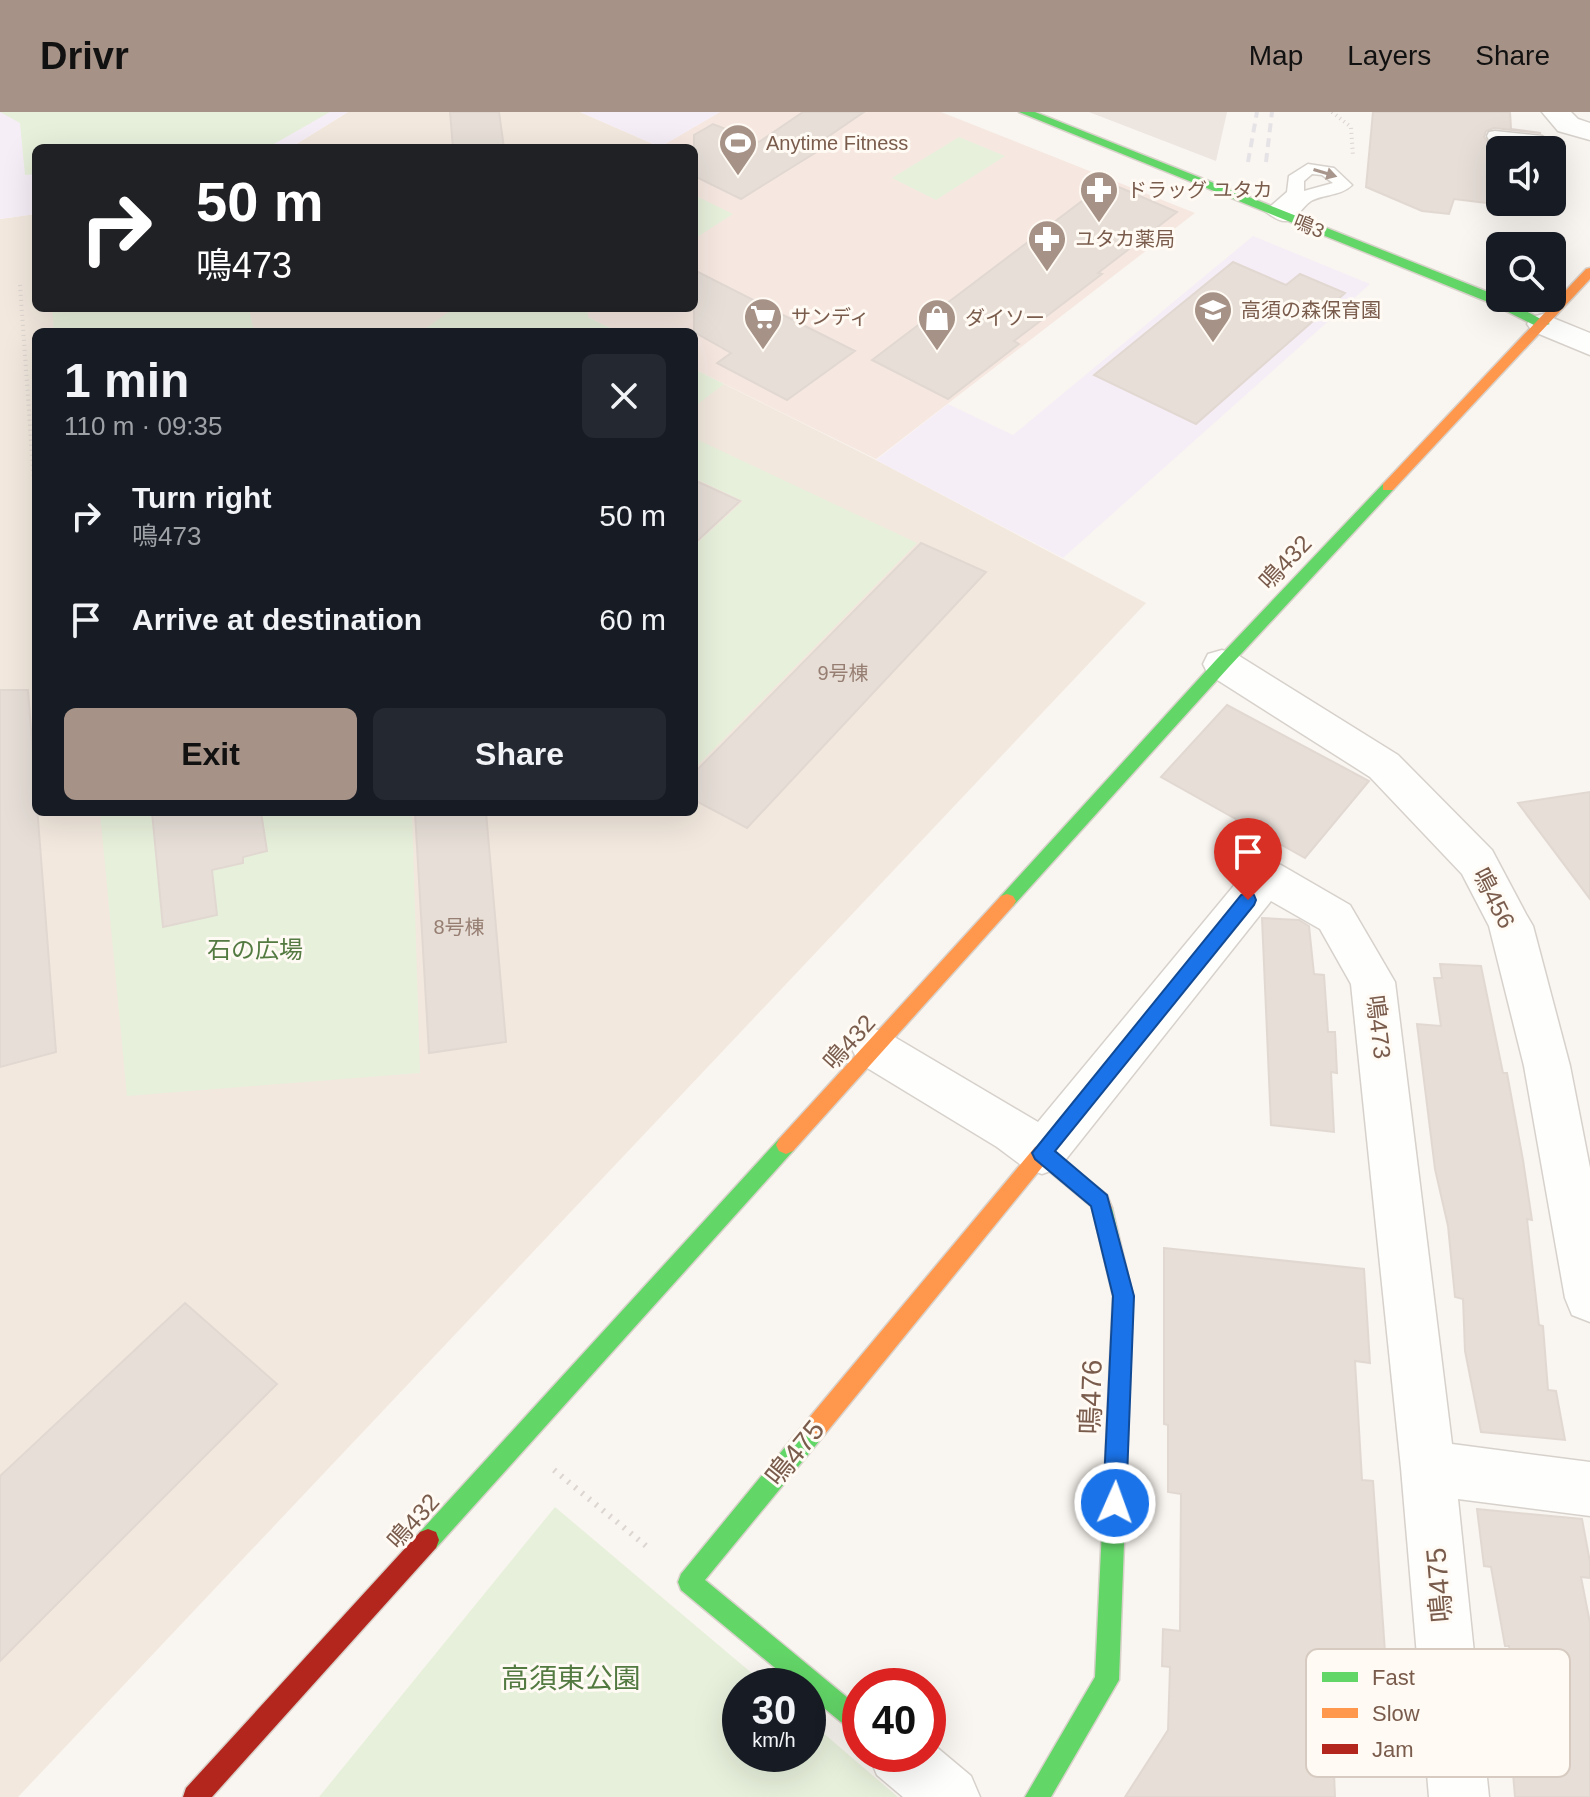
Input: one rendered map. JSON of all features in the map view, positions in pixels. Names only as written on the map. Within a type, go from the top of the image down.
[{"type":"street","name":"鳴3","points":[[1025,112],[1493,299],[1590,345]]},
{"type":"street","points":[[1556,112],[1568,125],[1590,132]]},
{"type":"street","name":"鳴432","points":[[195,1797],[1222,664],[1590,272]]},
{"type":"street","name":"鳴456","points":[[1222,664],[1384,766],[1477,862],[1511,926],[1547,1066],[1590,1298]]},
{"type":"street","name":"鳴473","points":[[1042,1153],[1266,877],[1335,917],[1373,982],[1428,1468]]},
{"type":"street","points":[[875,1049],[1014,1132],[1042,1153]]},
{"type":"street","name":"鳴475","points":[[842,1708],[689,1582],[1042,1153]]},
{"type":"street","name":"鳴476","points":[[1037,1797],[1107,1680],[1123,1296],[1100,1201],[1042,1153]]},
{"type":"street","points":[[1428,1468],[1590,1489]]},
{"type":"street","name":"鳴475","points":[[1428,1468],[1445,1649]]},
{"type":"street","points":[[920,1772],[950,1797]]},
{"type":"street","name":"鳴475","points":[[1457,1777],[1459,1797]]},
{"type":"path","points":[[1332,112],[1351,127],[1352,168]]},
{"type":"path","points":[[20,285],[32,454]]},
{"type":"path","points":[[577,1489],[611,1516]]},
{"type":"shaded area","points":[[0,112],[348,112],[296,144],[32,144],[32,215],[0,219]]},
{"type":"shaded area","points":[[348,112],[580,112],[653,144],[296,144]]},
{"type":"shaded area","points":[[580,112],[720,112],[665,144],[653,144]]},
{"type":"shaded area","points":[[720,112],[941,112],[1195,213],[876,459],[698,371],[698,328],[610,328],[588,317],[587,312],[698,312],[698,144],[665,144]]},
{"type":"shaded area","points":[[1089,112],[1227,112],[1216,161]]},
{"type":"shaded area","points":[[32,215],[32,312],[587,312],[588,317],[610,328],[32,328],[32,816],[698,816],[698,371],[876,460],[1146,603],[18,1797],[0,1797],[0,219]]},
{"type":"shaded area","name":"高須の森保育園","points":[[1253,236],[1370,284],[1063,558],[876,460],[948,404],[1013,435]]},
{"type":"green space","points":[[0,112],[330,112],[274,144],[32,144],[32,174],[25,175],[20,123]]},
{"type":"green space","points":[[959,137],[1005,156],[936,200],[892,178]]},
{"type":"green space","points":[[698,197],[733,214],[698,236]]},
{"type":"green space","points":[[52,312],[250,312],[253,328],[54,328]]},
{"type":"green space","points":[[448,312],[587,312],[588,317],[610,328],[426,328]]},
{"type":"green space","points":[[698,371],[724,384],[698,404]]},
{"type":"green space","points":[[698,440],[917,543],[698,765],[698,542],[743,501],[698,480]]},
{"type":"green space","name":"石の広場","points":[[100,816],[412,816],[420,1073],[127,1096]]},
{"type":"green space","name":"高須東公園","points":[[555,1507],[746,1668],[722,1668],[722,1772],[826,1772],[826,1735],[842,1749],[842,1772],[869,1772],[898,1797],[319,1797]]},
{"type":"building","points":[[450,112],[499,112],[503,144],[453,144]]},
{"type":"building","points":[[803,112],[864,112],[816,145],[823,148],[741,199],[698,178],[698,144],[694,144],[694,135],[713,124],[759,142]]},
{"type":"building","points":[[1373,112],[1510,112],[1511,129],[1541,133],[1494,128],[1486,131],[1486,203],[1454,199],[1449,214],[1422,211],[1366,187]]},
{"type":"building","points":[[1107,182],[1177,212],[1014,341],[1019,344],[948,399],[872,360]]},
{"type":"building","points":[[1233,262],[1286,285],[1300,274],[1345,293],[1196,424],[1094,375]]},
{"type":"building","points":[[698,272],[855,351],[787,400],[717,363],[731,353],[698,334],[698,328],[694,328],[694,312],[698,312]]},
{"type":"building","points":[[698,482],[740,501],[698,540]]},
{"type":"building","points":[[921,543],[986,572],[747,828],[698,802],[698,769]]},
{"type":"building","points":[[0,690],[28,690],[32,816],[38,816],[56,1052],[0,1067]]},
{"type":"building","points":[[1227,705],[1369,781],[1305,858],[1161,777]]},
{"type":"building","points":[[1590,792],[1590,899],[1518,803]]},
{"type":"building","points":[[152,816],[262,816],[267,851],[243,857],[243,863],[212,870],[217,915],[163,927]]},
{"type":"building","points":[[415,816],[486,816],[506,1042],[429,1053]]},
{"type":"building","points":[[1262,918],[1299,920],[1309,926],[1314,974],[1324,975],[1328,1032],[1335,1032],[1337,1073],[1331,1072],[1334,1132],[1271,1125]]},
{"type":"building","points":[[1440,964],[1481,966],[1503,1073],[1507,1073],[1523,1160],[1532,1220],[1527,1219],[1539,1325],[1543,1326],[1548,1390],[1556,1391],[1565,1440],[1481,1432],[1465,1351],[1463,1299],[1455,1297],[1448,1226],[1435,1169],[1417,1024],[1441,1026],[1434,978],[1442,978]]},
{"type":"building","points":[[1164,1248],[1364,1269],[1370,1363],[1355,1361],[1362,1480],[1373,1481],[1385,1649],[1306,1649],[1306,1777],[1334,1777],[1335,1797],[1125,1797],[1168,1730],[1170,1667],[1162,1666],[1163,1629],[1180,1631],[1181,1494],[1168,1492],[1168,1425],[1164,1424]]},
{"type":"building","points":[[185,1303],[277,1384],[0,1661],[0,1476]]},
{"type":"building","points":[[1477,1509],[1582,1519],[1590,1562],[1590,1578],[1581,1577],[1590,1623],[1590,1797],[1515,1797],[1513,1777],[1570,1777],[1570,1649],[1509,1649],[1505,1646],[1491,1567],[1484,1566]]},
{"type":"railway","points":[[1248,162],[1257,112]]},
{"type":"railway","points":[[1266,162],[1272,112]]},
{"type":"traffic: fast","points":[[1025,112],[1493,299],[1543,324]]},
{"type":"traffic: fast","points":[[1007,901],[1388,487]]},
{"type":"traffic: fast","points":[[428,1540],[786,1145]]},
{"type":"traffic: fast","points":[[1037,1797],[1107,1680],[1123,1296],[1102,1208]]},
{"type":"traffic: fast","points":[[817,1426],[689,1582],[842,1708]]},
{"type":"traffic: slow","points":[[1388,487],[1590,272]]},
{"type":"traffic: slow","points":[[786,1145],[1007,901]]},
{"type":"traffic: slow","points":[[817,1426],[1042,1153],[1100,1201],[1102,1208]]},
{"type":"traffic: jam","points":[[195,1797],[428,1540]]},
{"type":"place","name":"Anytime Fitness","points":[[738,177]]},
{"type":"place","name":"ドラッグ ユタカ","points":[[1099,224]]},
{"type":"place","name":"ユタカ薬局","points":[[1047,273]]},
{"type":"place","name":"高須の森保育園","points":[[1213,344]]},
{"type":"place","name":"サンディ","points":[[763,351]]},
{"type":"place","name":"ダイソー","points":[[937,352]]},
{"type":"route","points":[[1115,1503],[1123,1296],[1100,1201],[1042,1153],[1248,900]]}]
